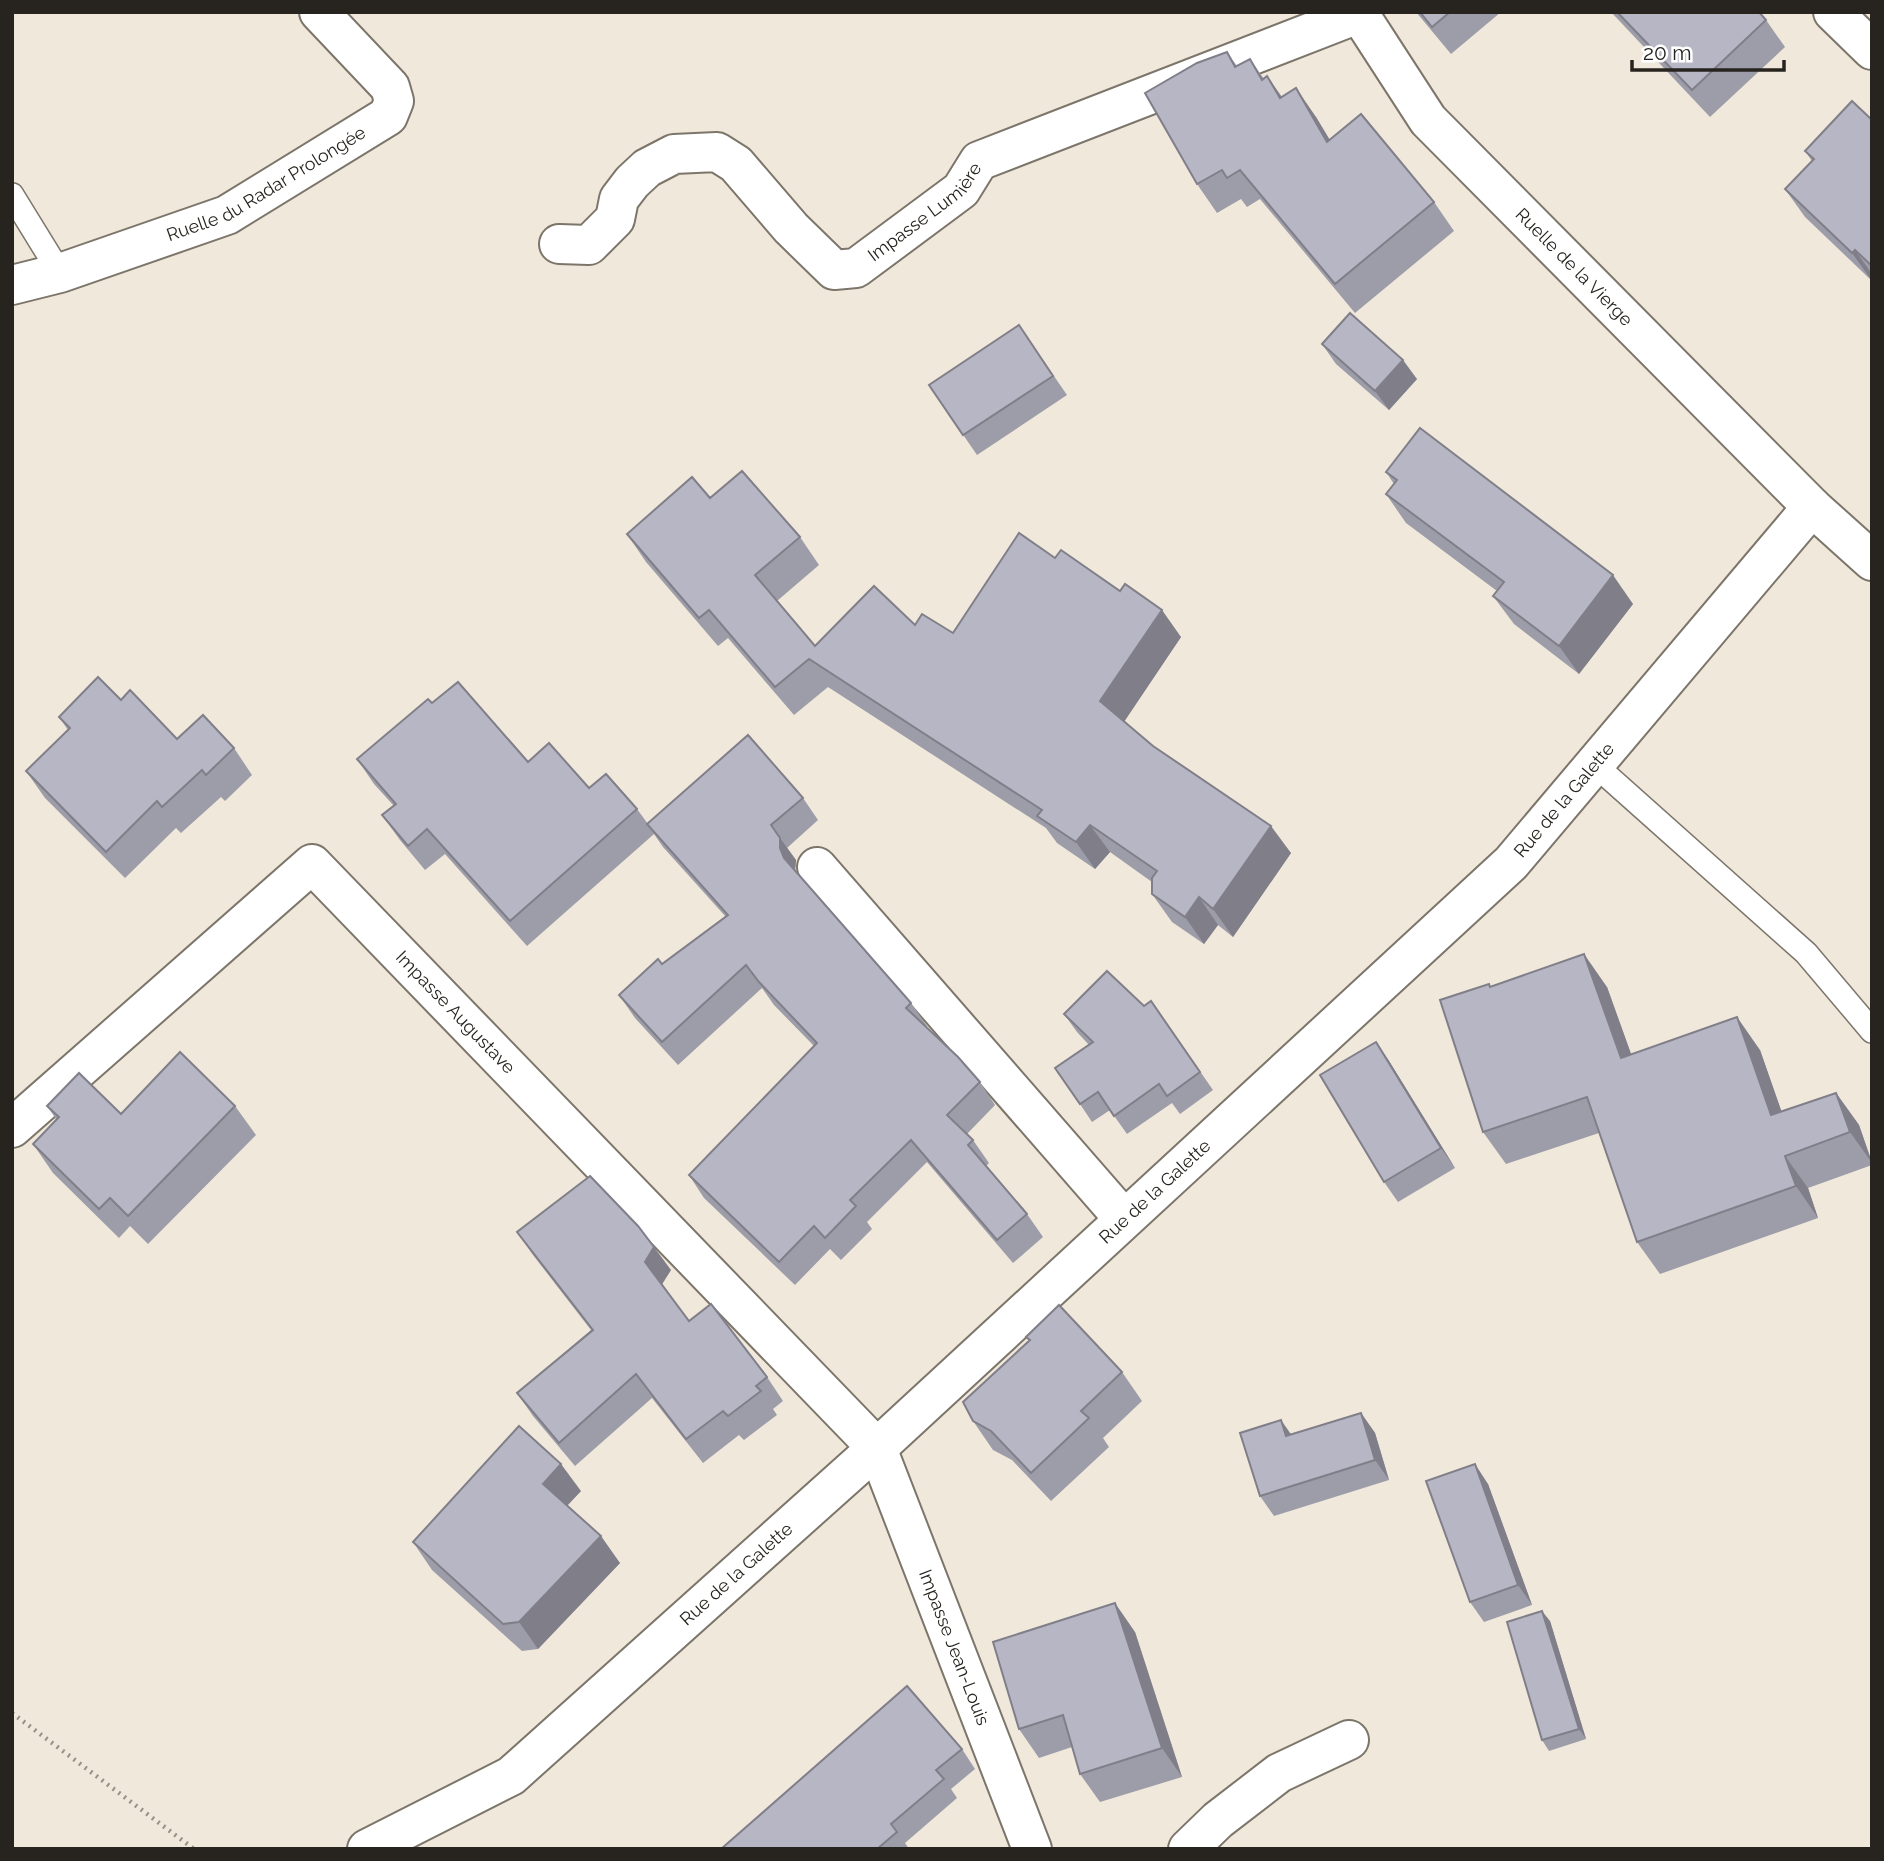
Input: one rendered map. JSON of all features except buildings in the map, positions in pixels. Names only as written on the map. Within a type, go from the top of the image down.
[{"type":"street","name":"Ruelle du Radar Prolongée","points":[[12,285],[60,273],[227,215],[388,116],[394,101],[390,87],[319,12]]},
{"type":"street","points":[[1833,12],[1872,50]]},
{"type":"street","name":"Impasse Lumière","points":[[559,244],[589,245],[615,219],[619,199],[647,168],[674,154],[717,152],[736,164],[791,228],[834,270],[856,268],[961,190],[979,161],[1358,13]]},
{"type":"street","name":"Ruelle de la Vierge","points":[[1358,13],[1428,120],[1812,507]]},
{"type":"street","points":[[1812,507],[1872,561]]},
{"type":"street","name":"Rue de la Galette","points":[[367,1849],[511,1776],[877,1448],[1511,863],[1812,507]]},
{"type":"street","name":"Impasse Augustave","points":[[12,1128],[312,864],[877,1448]]},
{"type":"street","points":[[817,867],[1124,1219]]},
{"type":"street","name":"Impasse Jean-Louis","points":[[877,1448],[1032,1849]]},
{"type":"street","points":[[1188,1849],[1218,1820],[1279,1773],[1349,1741]]},
{"type":"lane","points":[[12,195],[60,273]]},
{"type":"lane","points":[[1594,764],[1807,953],[1872,1031]]},
{"type":"path","points":[[12,1713],[194,1849]]}]
